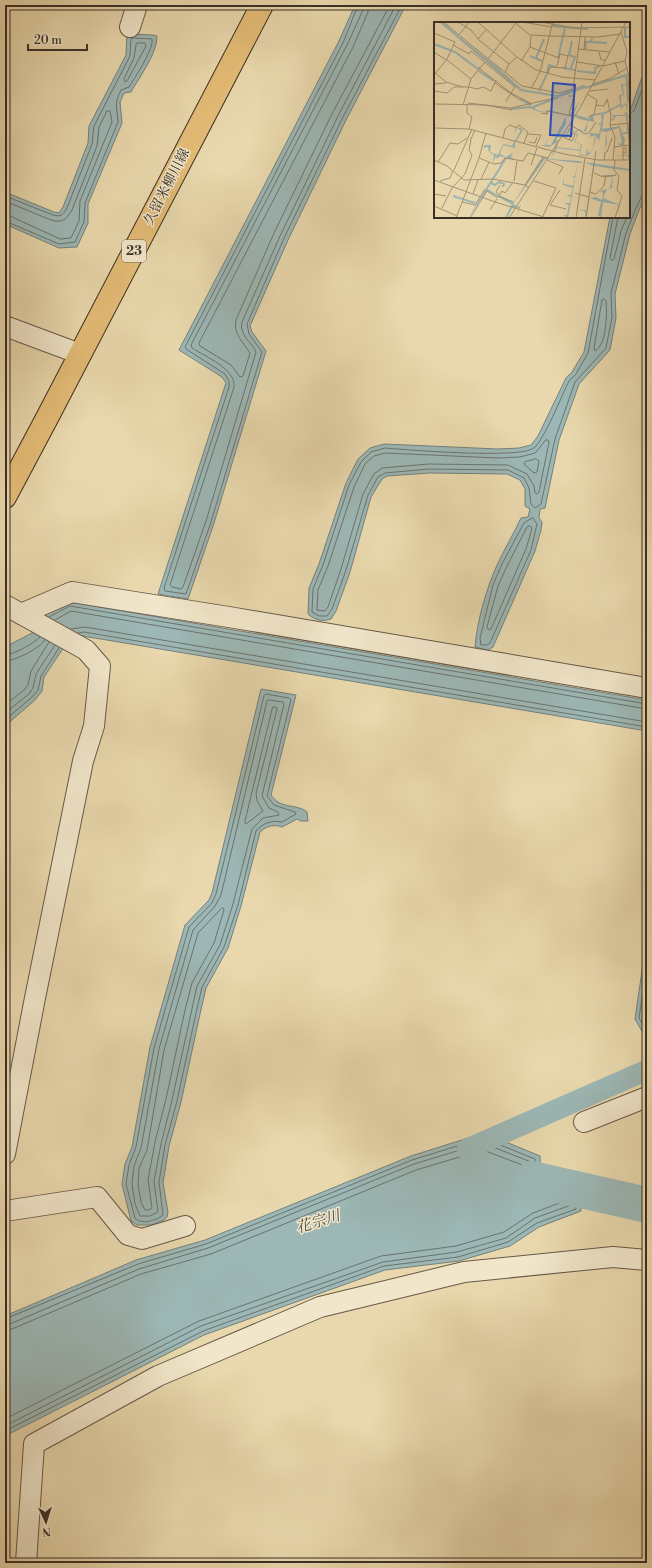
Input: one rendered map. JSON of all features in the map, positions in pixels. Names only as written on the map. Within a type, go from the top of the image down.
[{"type":"main road","name":"久留米柳川線","points":[[5,497],[262,5]]},
{"type":"street","points":[[130,27],[137,5]]},
{"type":"street","points":[[5,326],[80,354]]},
{"type":"street","points":[[13,610],[72,592],[647,688]]},
{"type":"street","points":[[5,1154],[82,769],[94,726],[100,666],[86,650],[13,610]]},
{"type":"street","points":[[584,1122],[647,1098]]},
{"type":"street","points":[[5,1211],[97,1197],[128,1235],[142,1239],[185,1226]]},
{"type":"street","points":[[26,1563],[34,1444],[158,1376],[320,1307],[464,1272],[613,1256],[647,1260]]},
{"type":"water","points":[[355,5],[406,5],[347,118],[288,240],[250,326],[252,332],[266,351],[214,523],[188,599],[158,594],[226,383],[222,377],[179,350],[339,41]]},
{"type":"water","points":[[127,34],[157,36],[156,43],[147,65],[131,92],[124,93],[120,102],[122,123],[88,204],[88,223],[77,247],[59,248],[5,224],[5,192],[54,212],[59,213],[63,207],[88,143],[89,126],[126,55]]},
{"type":"water","points":[[647,72],[647,195],[639,210],[630,234],[615,294],[616,318],[610,350],[579,384],[559,440],[545,508],[540,509],[539,518],[542,522],[535,551],[493,647],[488,650],[475,647],[483,604],[490,582],[501,557],[521,518],[528,517],[530,509],[525,506],[525,489],[520,480],[507,474],[429,473],[387,476],[382,479],[371,497],[350,572],[336,611],[331,619],[328,620],[313,618],[308,614],[309,588],[319,564],[346,483],[358,459],[370,448],[384,444],[498,449],[519,448],[531,445],[538,436],[566,378],[572,372],[584,352],[610,218],[630,218],[630,111],[642,77],[645,77]]},
{"type":"water","points":[[69,602],[647,700],[647,731],[83,636],[70,638],[44,677],[42,691],[35,700],[5,726],[5,647],[32,633],[41,617]]},
{"type":"water","points":[[261,689],[296,695],[271,795],[279,803],[303,809],[307,812],[308,821],[301,821],[297,819],[282,827],[270,826],[260,832],[241,906],[228,948],[206,988],[181,1102],[169,1146],[163,1183],[168,1212],[167,1217],[164,1220],[151,1225],[137,1225],[131,1221],[122,1184],[125,1164],[132,1147],[150,1047],[185,925],[209,900],[212,893]]},
{"type":"water","points":[[647,936],[647,1040],[635,1019]]},
{"type":"water","points":[[484,1133],[540,1156],[541,1172],[580,1180],[581,1211],[539,1227],[510,1246],[459,1261],[385,1270],[204,1335],[5,1436],[5,1316],[136,1260],[205,1240],[411,1156]]},
{"type":"waterway","points":[[467,1149],[647,1070]]},
{"type":"waterway","name":"花宗川","points":[[532,1179],[647,1205]]}]
